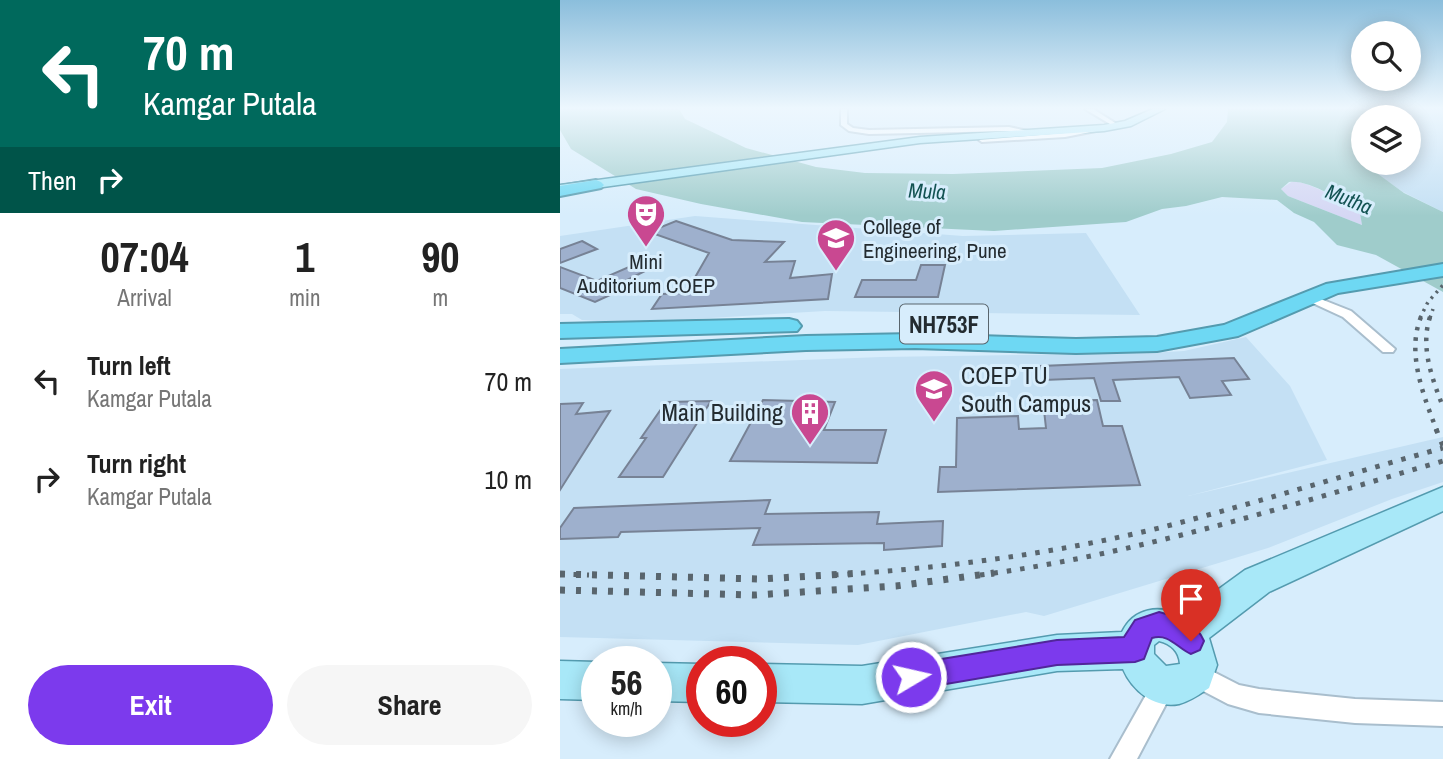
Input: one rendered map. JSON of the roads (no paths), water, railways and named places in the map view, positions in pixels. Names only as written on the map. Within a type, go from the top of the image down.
[{"type":"highway","points":[[560,189],[596,185]]},
{"type":"highway","name":"NH753F","points":[[560,331],[922,324],[1070,330],[1150,329],[1183,326],[1314,289],[1354,274],[1443,254]]},
{"type":"highway","name":"NH753F","points":[[1354,274],[1443,262]]},
{"type":"highway","name":"NH753F","points":[[1354,274],[1443,270]]},
{"type":"highway","name":"NH753F","points":[[592,352],[902,341],[1076,346],[1157,344],[1230,331],[1314,289]]},
{"type":"highway","points":[[560,348],[592,352]]},
{"type":"highway","points":[[560,356],[592,352]]},
{"type":"main road","points":[[560,189],[872,144]]},
{"type":"main road","points":[[596,185],[873,144]]},
{"type":"main road","points":[[1185,634],[1257,581],[1443,498]]},
{"type":"main road","points":[[1151,625],[1168,625],[1185,634],[1199,658],[1180,680],[1155,682],[1140,667],[1135,650],[1139,634],[1151,625]]},
{"type":"main road","points":[[777,683],[862,685],[1057,653],[1135,650]]},
{"type":"main road","points":[[560,680],[581,681]]},
{"type":"street","points":[[1314,289],[1388,349]]},
{"type":"street","points":[[1123,759],[1180,680],[1259,701],[1355,711],[1443,714]]},
{"type":"water","points":[[568,144],[738,144],[816,167],[865,173],[953,174],[1102,168],[1204,144],[1351,144],[1351,175],[1379,175],[1404,193],[1443,212],[1443,292],[1376,255],[1337,245],[1314,222],[1294,213],[1277,200],[1222,197],[1162,209],[1126,222],[994,231],[802,222],[636,189],[571,149]],"holes":[[[1289,182],[1298,182],[1326,192],[1360,213],[1362,225],[1288,196],[1281,189]]]},
{"type":"railway","points":[[1420,318],[1428,302],[1443,285]]},
{"type":"railway","points":[[1430,318],[1433,309]]},
{"type":"railway","points":[[1421,317],[1415,345],[1416,360],[1422,389],[1437,431]]},
{"type":"railway","points":[[1430,317],[1427,351],[1431,374],[1443,407]]},
{"type":"railway","points":[[1436,429],[1443,446]]},
{"type":"railway","points":[[846,574],[961,563],[1088,544],[1205,516],[1443,448]]},
{"type":"railway","points":[[987,574],[1098,555],[1214,527],[1443,461]]},
{"type":"railway","points":[[846,574],[863,573]]},
{"type":"railway","points":[[987,574],[994,573]]},
{"type":"railway","points":[[589,575],[560,574],[761,579],[846,574]]},
{"type":"railway","points":[[834,575],[846,574]]},
{"type":"railway","points":[[560,590],[755,595],[896,586],[987,574]]},
{"type":"railway","points":[[980,575],[987,574]]},
{"type":"place","name":"Mini Auditorium COEP","points":[[646,248]]},
{"type":"place","name":"College of Engineering, Pune","points":[[836,272]]},
{"type":"place","name":"COEP TU South Campus","points":[[934,423]]},
{"type":"place","name":"Main Building","points":[[810,446]]},
{"type":"water label","name":"Mula","points":[[927,191]]},
{"type":"water label","name":"Mutha","points":[[1349,199]]}]
